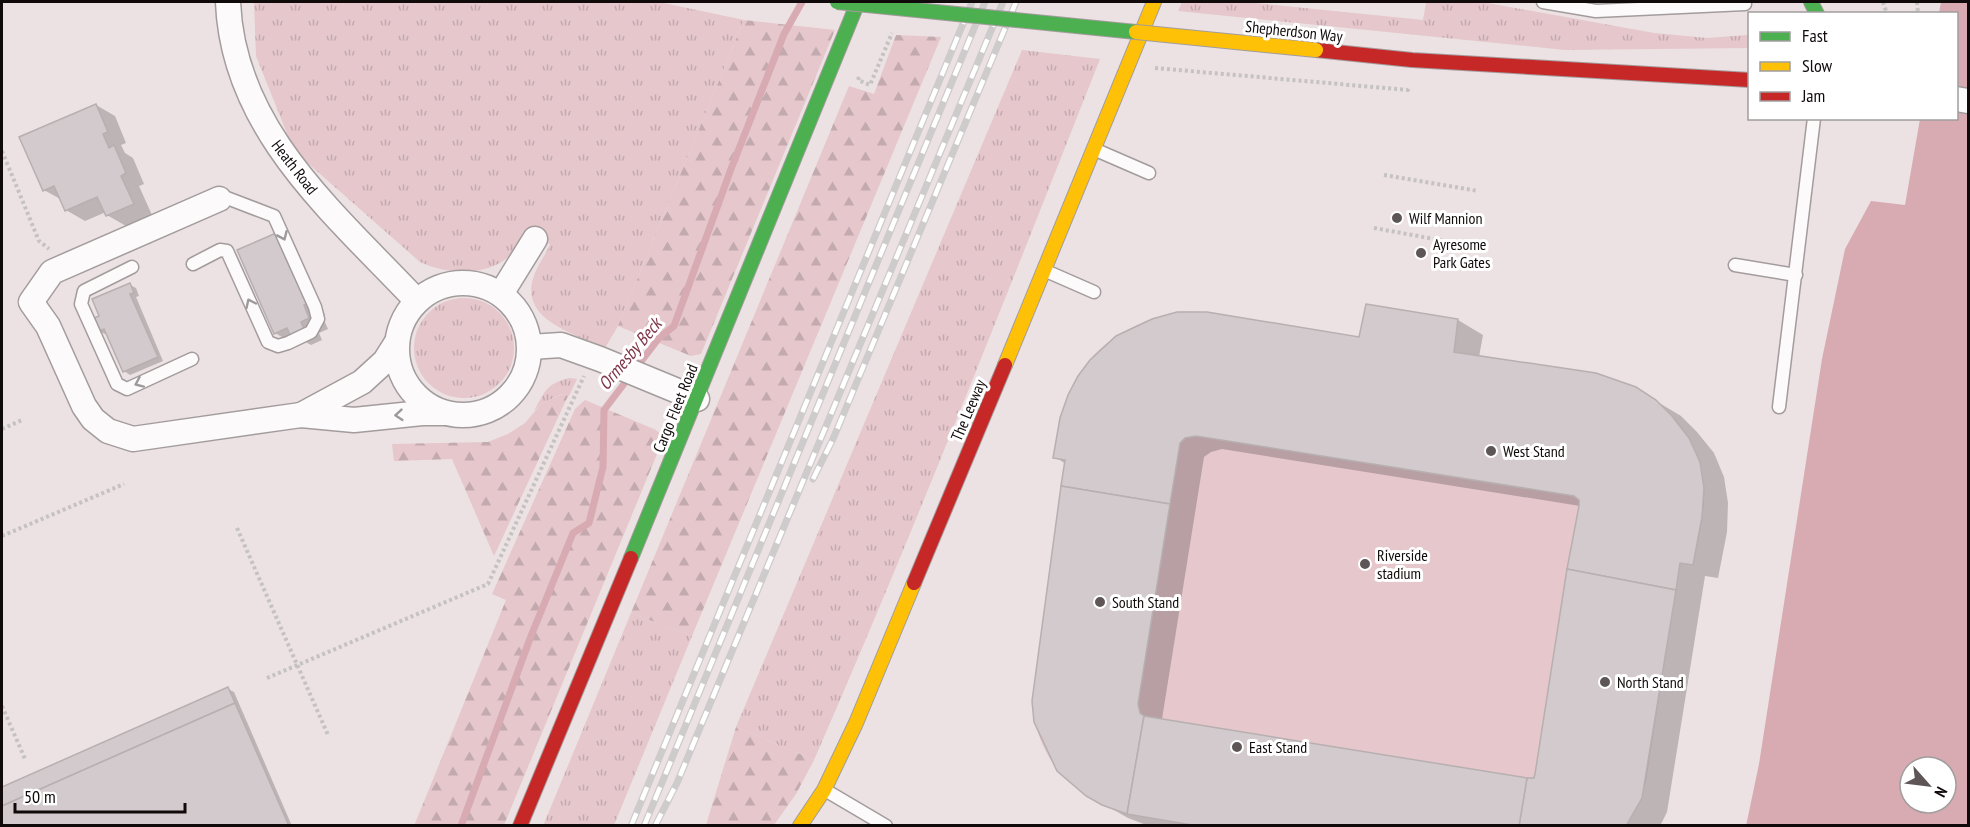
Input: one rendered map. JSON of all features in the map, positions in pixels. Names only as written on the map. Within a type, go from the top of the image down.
[{"type":"street","name":"Heath Road","points":[[228,2],[228,15],[236,54],[248,93],[274,143],[298,175],[417,301]]},
{"type":"street","name":"Shepherdson Way","points":[[837,2],[1412,60],[1748,80]]},
{"type":"street","name":"Cargo Fleet Road","points":[[520,825],[697,399],[858,2]]},
{"type":"street","name":"The Leeway","points":[[800,825],[824,790],[856,723],[1095,150],[1154,2]]},
{"type":"street","points":[[219,199],[52,272],[31,302],[48,326],[84,406],[93,419],[108,431],[133,439],[301,415],[354,420],[422,413],[469,416],[493,410],[513,394],[526,372],[530,347],[526,327],[516,308],[501,294],[481,285],[458,282],[436,288],[417,301],[403,320],[397,342],[385,362],[362,382],[301,415]]},
{"type":"street","points":[[501,294],[535,239]]},
{"type":"street","points":[[397,342],[398,365],[407,386],[423,403],[444,413]]},
{"type":"street","points":[[530,347],[561,345],[697,399]]},
{"type":"lane","points":[[1543,2],[1597,6],[1745,4]]},
{"type":"lane","points":[[1779,407],[1815,120]]},
{"type":"lane","points":[[1095,150],[1149,173]]},
{"type":"lane","points":[[193,264],[220,250],[226,250],[268,342],[278,346],[311,332],[318,319],[274,216],[227,198],[219,199]]},
{"type":"lane","points":[[1735,265],[1796,275]]},
{"type":"lane","points":[[132,267],[84,291],[81,303],[117,384],[127,388],[192,359]]},
{"type":"lane","points":[[1045,270],[1094,292]]},
{"type":"lane","points":[[824,790],[886,825]]},
{"type":"path","points":[[862,69],[858,80],[870,85],[896,22]]},
{"type":"path","points":[[1128,65],[1408,90],[1412,60]]},
{"type":"path","points":[[2,152],[39,241],[50,250],[59,249],[67,266]]},
{"type":"path","points":[[1384,175],[1478,191]]},
{"type":"path","points":[[1374,228],[1467,245]]},
{"type":"path","points":[[267,678],[488,584],[596,357]]},
{"type":"path","points":[[2,429],[22,420]]},
{"type":"path","points":[[2,536],[124,484]]},
{"type":"path","points":[[237,528],[328,735]]},
{"type":"path","points":[[2,706],[25,759]]},
{"type":"green space","points":[[254,2],[659,2],[744,20],[618,326],[605,348],[551,322],[540,313],[533,302],[531,289],[535,273],[550,244],[527,233],[513,253],[504,261],[493,266],[481,270],[455,271],[431,266],[420,262],[294,151],[256,56]]},
{"type":"green space","points":[[1182,2],[1245,2],[1423,20],[1426,3],[1482,2],[1654,33],[1707,38],[1748,34],[1748,48],[1565,50],[1178,11]]},
{"type":"green space","points":[[744,20],[835,30],[701,354],[691,356],[618,326]]},
{"type":"green space","points":[[896,35],[941,37],[692,636],[631,613],[849,86],[874,94]]},
{"type":"green space","points":[[1022,50],[1100,59],[924,499],[814,760],[736,727]]},
{"type":"green space","points":[[464,298],[483,302],[499,313],[510,329],[514,348],[510,367],[499,383],[483,394],[464,398],[445,394],[429,383],[418,367],[414,348],[418,329],[429,313],[445,302]]},
{"type":"green space","name":"Riverside stadium","points":[[1366,304],[1458,319],[1454,352],[1583,371],[1626,384],[1660,404],[1674,418],[1695,450],[1704,488],[1701,526],[1693,565],[1680,563],[1646,781],[1640,802],[1626,825],[1086,796],[1055,766],[1042,743],[1037,730],[1032,701],[1065,460],[1053,458],[1062,415],[1077,378],[1088,362],[1101,348],[1119,335],[1159,316],[1179,312],[1218,314],[1359,337]]},
{"type":"green space","points":[[569,378],[577,379],[569,396],[562,394],[541,404],[534,411],[547,389]]},
{"type":"green space","points":[[563,394],[568,396],[494,556],[452,459],[394,461],[392,444],[488,442],[508,434],[525,423],[541,404]]},
{"type":"green space","points":[[585,400],[656,430],[664,437],[504,825],[414,826],[506,600],[492,594],[575,409]]},
{"type":"green space","points":[[631,613],[692,636],[614,825],[543,826]]},
{"type":"green space","points":[[736,727],[814,760],[796,794],[774,825],[706,825]]},
{"type":"shaded area","points":[[1941,2],[1968,2],[1968,825],[1746,826],[1759,764],[1822,359],[1845,249],[1871,201],[1905,205],[1920,120],[1958,120],[1958,12],[1939,12]]},
{"type":"building","points":[[96,104],[108,132],[103,134],[109,148],[114,145],[126,173],[121,176],[134,204],[106,216],[97,197],[65,211],[54,186],[43,191],[19,137]]},
{"type":"building","points":[[276,233],[307,304],[304,305],[309,318],[301,322],[304,329],[290,335],[287,328],[274,334],[237,250]]},
{"type":"building","points":[[130,283],[134,293],[130,294],[158,357],[123,372],[104,329],[98,332],[92,319],[99,316],[92,299]]},
{"type":"building","name":"West Stand","points":[[1366,304],[1458,319],[1454,352],[1596,373],[1636,387],[1656,400],[1689,438],[1700,462],[1704,488],[1702,517],[1693,565],[1680,563],[1676,590],[1567,569],[1579,506],[1579,500],[1574,496],[1196,436],[1185,438],[1180,443],[1170,504],[1061,486],[1065,460],[1053,458],[1060,418],[1068,395],[1090,360],[1116,336],[1152,319],[1177,312],[1207,312],[1359,337]]},
{"type":"building","name":"South Stand","points":[[1061,486],[1170,504],[1138,704],[1140,713],[1144,716],[1127,814],[1102,805],[1086,796],[1057,771],[1034,722],[1032,701]]},
{"type":"building","name":"North Stand","points":[[1567,569],[1676,590],[1642,798],[1626,826],[1519,826],[1527,778],[1534,778],[1535,774]]},
{"type":"building","points":[[228,687],[235,703],[2,806],[2,787]]},
{"type":"building","points":[[235,703],[289,826],[2,826],[2,806]]},
{"type":"building","name":"East Stand","points":[[1144,716],[1527,778],[1519,826],[1198,826],[1127,814]]},
{"type":"waterway","name":"Ormesby Beck","points":[[461,826],[531,636],[573,533],[589,523],[603,467],[604,410],[659,338],[674,326],[731,169],[784,34],[802,2]]},
{"type":"railway","points":[[631,826],[972,2]]},
{"type":"railway","points":[[644,826],[985,2]]},
{"type":"railway","points":[[655,826],[677,783],[1003,2]]},
{"type":"railway","points":[[813,479],[833,439],[1016,2]]},
{"type":"traffic: fast","points":[[837,2],[1136,32]]},
{"type":"traffic: fast","points":[[631,558],[858,2]]},
{"type":"traffic: fast","points":[[1811,2],[1816,12]]},
{"type":"traffic: slow","points":[[1005,365],[1154,2]]},
{"type":"traffic: slow","points":[[1136,32],[1316,50]]},
{"type":"traffic: slow","points":[[800,826],[824,790],[856,723],[914,583]]},
{"type":"traffic: jam","points":[[1316,50],[1412,60],[1748,80]]},
{"type":"traffic: jam","points":[[914,583],[1005,365]]},
{"type":"traffic: jam","points":[[520,826],[631,558]]},
{"type":"place","name":"Wilf Mannion","points":[[1397,218]]},
{"type":"place","name":"Ayresome Park Gates","points":[[1421,253]]},
{"type":"place","name":"West Stand","points":[[1491,451]]},
{"type":"place","name":"Riverside stadium","points":[[1365,564]]},
{"type":"place","name":"South Stand","points":[[1100,602]]},
{"type":"place","name":"North Stand","points":[[1605,682]]},
{"type":"place","name":"East Stand","points":[[1237,747]]}]
